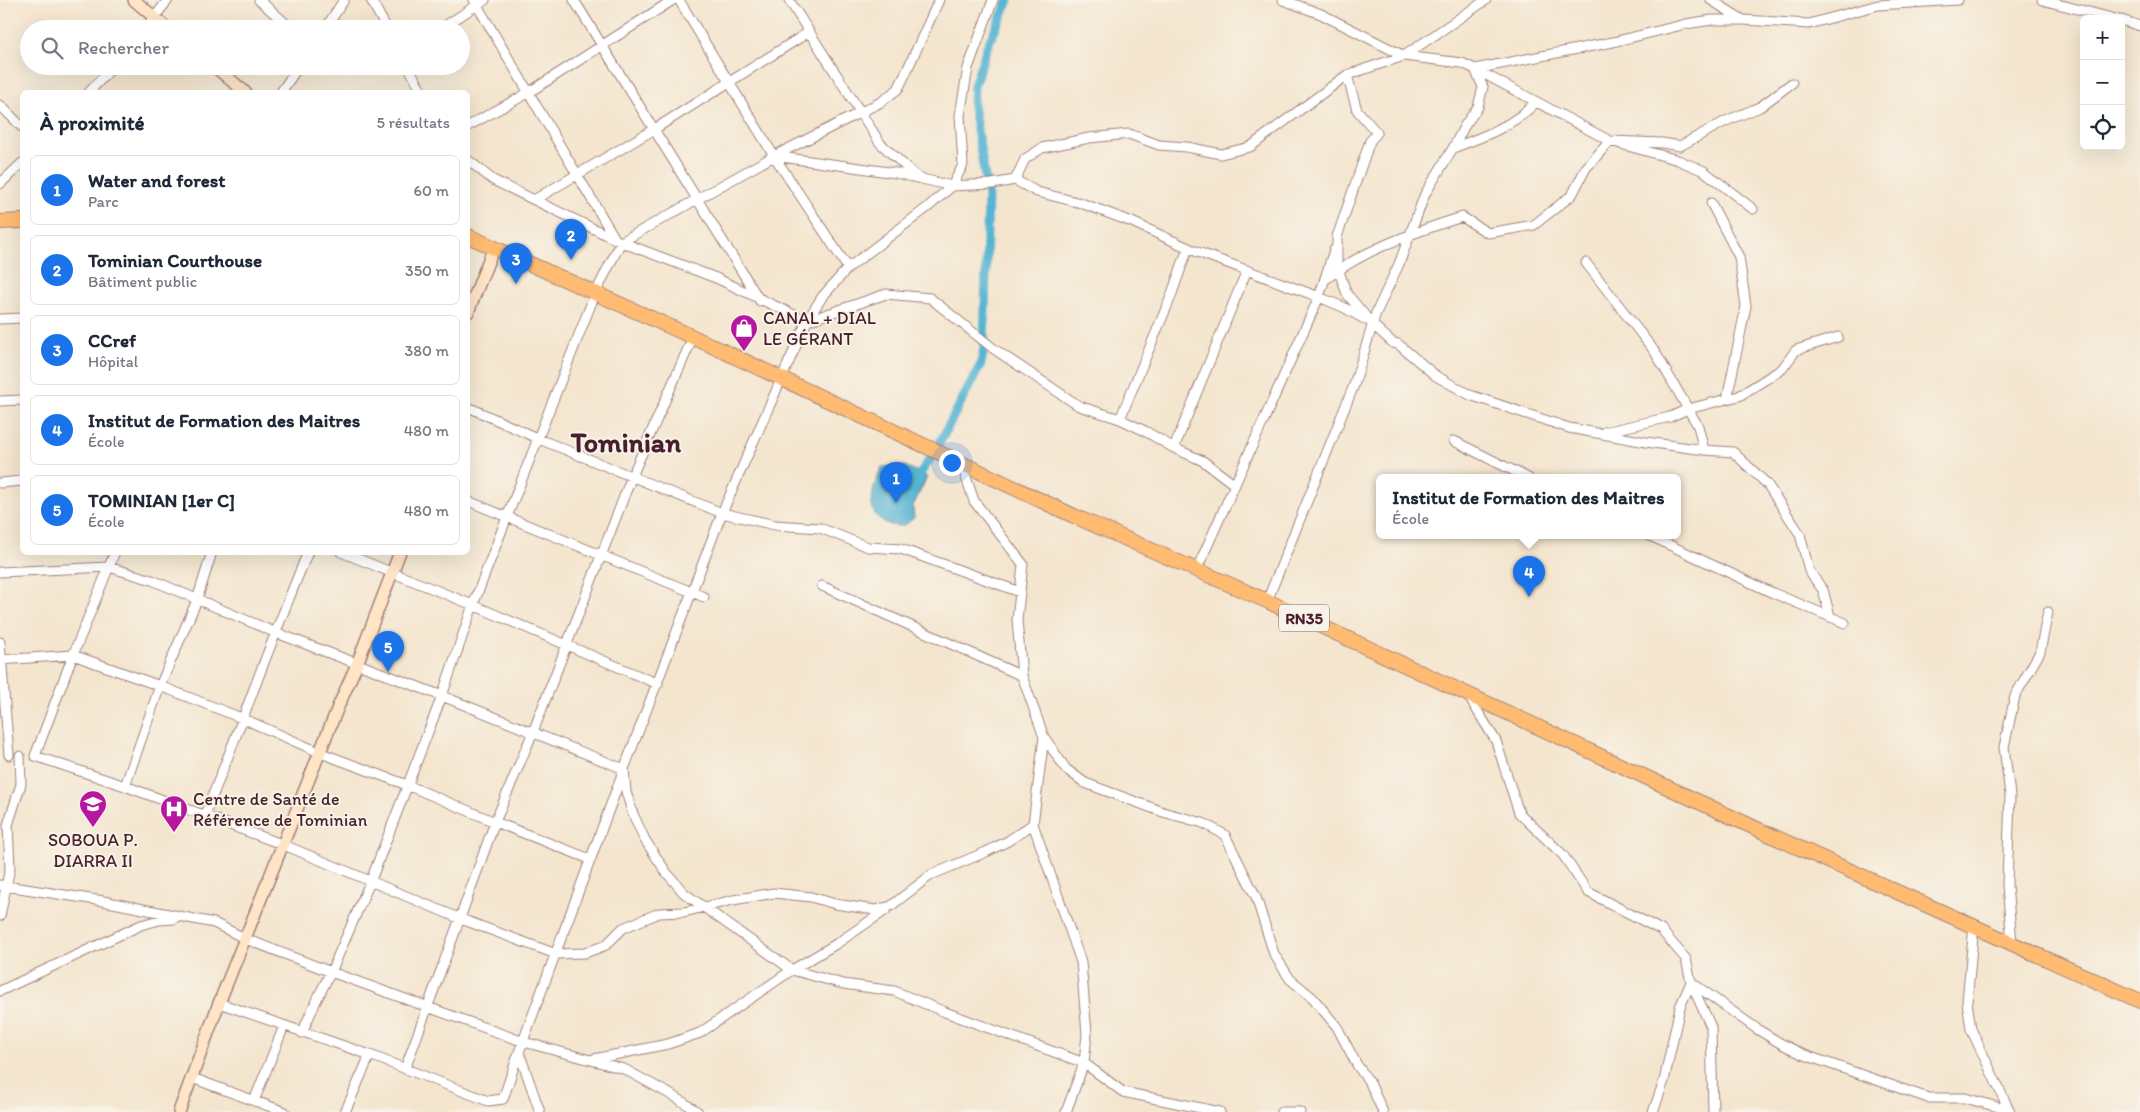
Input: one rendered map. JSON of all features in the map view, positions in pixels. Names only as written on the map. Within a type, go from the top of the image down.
[{"type":"main road","points":[[0,222],[20,220]]},
{"type":"main road","name":"RN35","points":[[470,237],[693,337],[1074,516],[1267,601],[1768,834],[2140,1001]]},
{"type":"street","points":[[134,0],[158,20]]},
{"type":"street","points":[[151,20],[168,0]]},
{"type":"street","points":[[259,0],[282,20]]},
{"type":"street","points":[[331,20],[344,0]]},
{"type":"street","points":[[371,0],[382,20]]},
{"type":"street","points":[[452,20],[475,3],[485,0]]},
{"type":"street","points":[[574,0],[760,301]]},
{"type":"street","points":[[470,125],[528,93],[674,0]]},
{"type":"street","points":[[678,0],[774,156],[848,268]]},
{"type":"street","points":[[789,0],[880,142],[917,178]]},
{"type":"street","points":[[302,1032],[331,972],[371,880],[442,696],[473,605],[618,240],[698,199],[774,156],[880,102],[898,89],[939,0]]},
{"type":"street","points":[[219,1003],[370,1055],[493,1102],[503,1099],[624,768],[658,684],[722,513],[781,378],[807,321],[822,297],[848,268],[928,207],[952,186],[963,164],[960,115],[968,68],[993,0]]},
{"type":"street","points":[[1283,0],[1321,14],[1404,56],[1462,63],[1610,141],[1678,160],[1704,171],[1753,209]]},
{"type":"street","points":[[1016,180],[1025,159],[1042,148],[1089,138],[1129,134],[1159,145],[1187,147],[1221,154],[1250,147],[1347,75],[1404,56],[1486,0]]},
{"type":"street","points":[[1711,0],[1743,20]]},
{"type":"street","points":[[1475,69],[1614,42],[1686,24],[1712,20],[1809,24],[1878,5],[1958,0]]},
{"type":"street","points":[[2042,0],[2100,15]]},
{"type":"street","points":[[475,3],[618,240]]},
{"type":"street","points":[[2125,21],[2140,26]]},
{"type":"street","points":[[534,200],[654,130],[809,32]]},
{"type":"street","points":[[1267,601],[1354,384],[1372,324],[1389,290],[1425,194],[1465,125],[1478,107],[1482,87],[1475,69]]},
{"type":"street","points":[[91,90],[105,75]]},
{"type":"street","points":[[225,75],[243,90]]},
{"type":"street","points":[[282,90],[293,75]]},
{"type":"street","points":[[413,75],[421,90]]},
{"type":"street","points":[[1197,569],[1320,297],[1337,237],[1370,141],[1377,133],[1357,110],[1347,75]]},
{"type":"street","points":[[1326,279],[1338,270],[1410,234],[1462,217],[1488,233],[1534,225],[1572,195],[1586,168],[1610,141],[1662,142],[1680,146],[1726,121],[1760,107],[1792,83]]},
{"type":"street","points":[[1453,148],[1490,134],[1527,111],[1536,102]]},
{"type":"street","points":[[0,105],[20,126]]},
{"type":"street","points":[[774,156],[843,164],[952,186],[978,186],[1016,180],[1037,192],[1081,203],[1132,222],[1188,248],[1344,307],[1372,324],[1436,376],[1470,395],[1569,428],[1646,442],[1733,452],[1767,484],[1800,534],[1809,571],[1822,590],[1830,616]]},
{"type":"street","points":[[470,162],[493,180],[618,240],[716,278],[760,301],[807,321],[886,294],[930,298],[994,350],[1080,406],[1120,419],[1145,431],[1203,462],[1235,485]]},
{"type":"street","points":[[0,184],[20,164]]},
{"type":"street","points":[[1711,203],[1739,257],[1746,306],[1727,399]]},
{"type":"street","points":[[1337,237],[1338,270],[1347,294],[1372,324]]},
{"type":"street","points":[[470,307],[494,247]]},
{"type":"street","points":[[1120,419],[1170,299],[1188,248]]},
{"type":"street","points":[[1586,263],[1655,352],[1698,426],[1704,450]]},
{"type":"street","points":[[1174,448],[1246,270]]},
{"type":"street","points":[[0,319],[20,318]]},
{"type":"street","points":[[405,1069],[495,822],[533,732],[632,476],[693,337]]},
{"type":"street","points":[[1599,434],[1670,417],[1688,409],[1739,396],[1782,369],[1796,350],[1838,337]]},
{"type":"street","points":[[0,401],[20,400]]},
{"type":"street","points":[[470,408],[539,439],[722,513],[775,525],[820,528],[868,547],[901,548],[1020,592]]},
{"type":"street","points":[[1454,441],[1520,474]]},
{"type":"street","points":[[961,462],[974,501],[1023,564],[1017,620],[1022,676],[1044,737],[1066,770],[1085,783],[1163,812],[1203,823],[1225,835],[1256,897],[1274,954],[1290,979],[1313,998],[1337,1027],[1357,1065],[1370,1083],[1382,1112]]},
{"type":"street","points":[[0,483],[20,481]]},
{"type":"street","points":[[470,502],[704,597]]},
{"type":"street","points":[[1656,539],[1773,593],[1845,623]]},
{"type":"street","points":[[35,756],[72,655],[114,555]]},
{"type":"street","points":[[125,786],[160,686],[197,600],[211,555]]},
{"type":"street","points":[[204,817],[244,719],[274,632],[307,555]]},
{"type":"street","points":[[348,555],[473,605],[658,684]]},
{"type":"street","points":[[180,1112],[219,1003],[284,846],[399,555]]},
{"type":"street","points":[[0,572],[109,567],[152,580],[274,632],[624,768]]},
{"type":"street","points":[[822,586],[1022,676]]},
{"type":"street","points":[[2012,944],[2007,884],[2010,795],[2004,747],[2015,696],[2040,652],[2048,612]]},
{"type":"street","points":[[0,642],[4,756],[35,756],[125,786],[371,880],[461,919],[556,954],[585,953],[606,944],[623,928],[659,913],[684,912],[774,893],[811,897],[835,904],[875,910],[891,906]]},
{"type":"street","points":[[1,660],[72,655],[160,686],[244,719],[321,753],[407,785],[590,859]]},
{"type":"street","points":[[1467,694],[1496,741],[1519,813],[1563,856],[1588,892],[1662,930],[1686,959],[1691,982],[1711,1027],[1713,1112]]},
{"type":"street","points":[[1044,737],[1033,824],[1081,962],[1087,1034],[1084,1063],[1066,1112]]},
{"type":"street","points":[[0,916],[4,886],[10,868],[7,845],[8,825],[21,784],[20,756]]},
{"type":"street","points":[[624,768],[626,792],[633,814],[645,840],[666,872],[684,893],[792,970],[843,984],[894,991],[945,1012],[1084,1063],[1123,1092],[1220,1112]]},
{"type":"street","points":[[592,1060],[668,1044],[700,1032],[792,970],[836,944],[891,906],[931,875],[1008,841],[1033,824]]},
{"type":"street","points":[[0,854],[7,845]]},
{"type":"street","points":[[4,886],[61,893],[214,924],[246,939],[331,972],[524,1042],[624,1069],[677,1098],[698,1112]]},
{"type":"street","points":[[0,991],[141,925],[159,920],[181,918]]},
{"type":"street","points":[[1974,925],[1967,1002],[1971,1029],[2010,1111]]},
{"type":"street","points":[[1691,982],[1757,1029],[1802,1054],[1928,1098],[1965,1098],[2010,1111]]},
{"type":"street","points":[[1653,1112],[1664,1081],[1680,1007],[1691,982]]},
{"type":"street","points":[[259,1105],[284,1026]]},
{"type":"street","points":[[519,1052],[540,1112]]},
{"type":"street","points":[[345,1112],[370,1055]]},
{"type":"street","points":[[192,1078],[259,1105],[285,1112]]},
{"type":"street","points":[[1281,1112],[1300,1112]]},
{"type":"water","points":[[905,466],[927,477],[913,506],[914,518],[904,525],[894,526],[879,519],[876,515],[872,505],[872,495],[882,467]]},
{"type":"waterway","points":[[940,442],[981,364],[984,348],[988,195],[973,105],[974,86],[987,47],[1009,0]]},
{"type":"waterway","points":[[918,477],[931,457]]},
{"type":"place","name":"Tominian Courthouse","points":[[571,260]]},
{"type":"place","name":"CCref","points":[[516,284]]},
{"type":"place","name":"CANAL + DIAL LE GÉRANT","points":[[744,352]]},
{"type":"place","name":"Water and forest","points":[[896,503]]},
{"type":"place","name":"Institut de Formation des Maitres","points":[[1529,597]]},
{"type":"place","name":"TOMINIAN [1er C]","points":[[388,672]]},
{"type":"place","name":"SOBOUA P. DIARRA II","points":[[93,828]]},
{"type":"place","name":"Centre de Santé de Référence de Tominian","points":[[174,833]]},
{"type":"district","name":"Tominian","points":[[626,442]]}]
